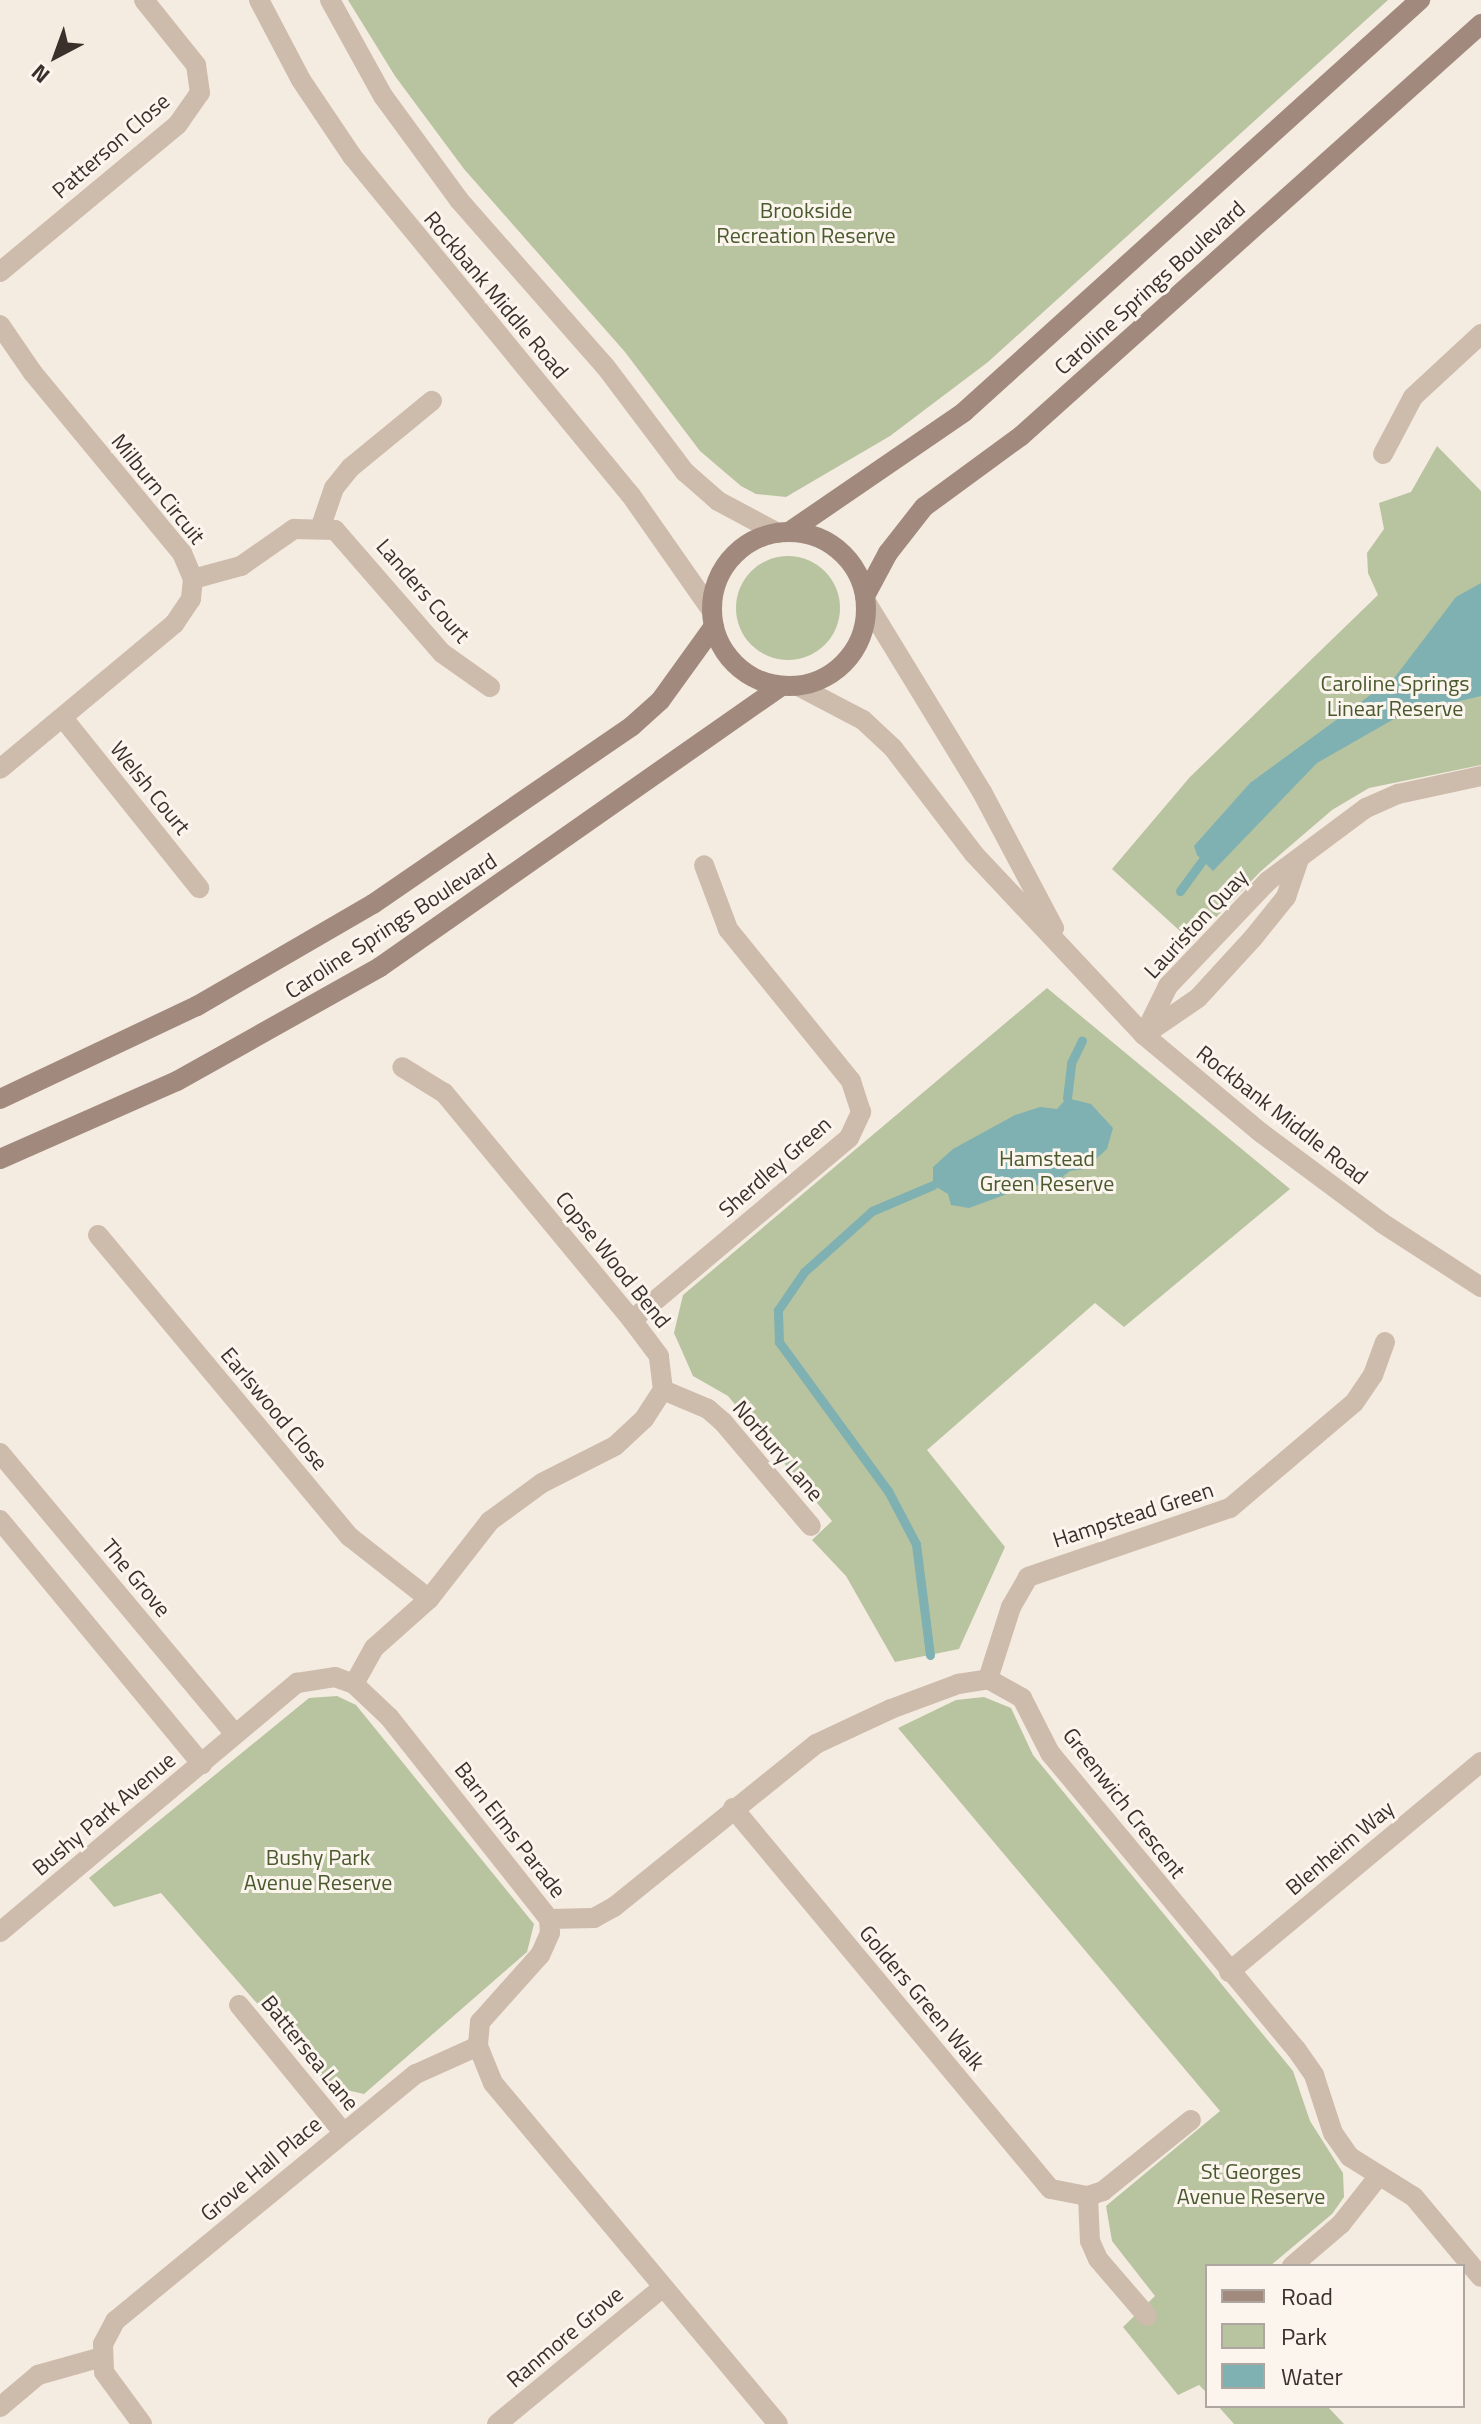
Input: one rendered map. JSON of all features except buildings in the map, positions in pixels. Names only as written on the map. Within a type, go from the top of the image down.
[{"type":"main road","name":"Caroline Springs Boulevard","points":[[783,533],[964,412],[1420,0]]},
{"type":"main road","name":"Caroline Springs Boulevard","points":[[865,599],[888,553],[924,507],[1021,436],[1481,24]]},
{"type":"main road","points":[[783,533],[810,535],[846,558],[865,599],[865,626],[841,666],[790,686],[763,681],[731,660],[713,618],[724,569],[738,551],[783,533]]},
{"type":"main road","name":"Caroline Springs Boulevard","points":[[0,1099],[197,1006],[373,904],[632,726],[660,701],[713,618]]},
{"type":"main road","name":"Caroline Springs Boulevard","points":[[0,1159],[177,1081],[380,967],[790,686]]},
{"type":"street","name":"Patterson Close","points":[[0,272],[178,124],[200,93],[196,65],[144,0]]},
{"type":"street","name":"Rockbank Middle Road","points":[[259,0],[301,80],[352,156],[611,470],[713,618]]},
{"type":"street","name":"Rockbank Middle Road","points":[[330,0],[383,96],[459,200],[605,366],[685,472],[718,501],[783,533]]},
{"type":"street","name":"Milburn Circuit","points":[[0,325],[33,373],[182,553],[193,579],[191,599],[174,624],[0,769]]},
{"type":"street","points":[[1383,454],[1413,397],[1481,334]]},
{"type":"street","points":[[193,579],[241,566],[294,529],[321,526],[334,488],[350,468],[432,401]]},
{"type":"street","name":"Landers Court","points":[[321,526],[348,539],[442,653],[490,687]]},
{"type":"street","name":"Rockbank Middle Road","points":[[865,599],[982,792],[1072,959]]},
{"type":"street","name":"Rockbank Middle Road","points":[[790,686],[863,720],[893,748],[974,854],[1144,1035],[1272,1141],[1382,1223],[1481,1287]]},
{"type":"street","name":"Welsh Court","points":[[63,718],[199,888]]},
{"type":"street","name":"Lauriston Quay","points":[[1144,1035],[1168,986],[1255,892],[1366,808],[1398,794],[1481,776]]},
{"type":"street","points":[[1144,1035],[1198,998],[1253,938],[1286,897],[1298,862]]},
{"type":"street","name":"Sherdley Green","points":[[632,1320],[849,1138],[861,1112],[851,1081],[728,929],[704,865]]},
{"type":"street","name":"Copse Wood Bend","points":[[402,1067],[444,1093],[632,1320],[659,1356],[663,1390]]},
{"type":"street","name":"Earlswood Close","points":[[98,1235],[350,1537],[429,1599]]},
{"type":"street","name":"Hampstead Green","points":[[988,1679],[1011,1607],[1028,1577],[1230,1508],[1354,1403],[1373,1375],[1385,1342]]},
{"type":"street","points":[[0,1520],[202,1764],[297,1683],[335,1677],[354,1684],[374,1648],[429,1599],[473,1540],[505,1508],[615,1446],[644,1419],[663,1390]]},
{"type":"street","name":"Norbury Lane","points":[[663,1390],[708,1409],[723,1422],[811,1526]]},
{"type":"street","name":"The Grove","points":[[0,1453],[235,1734]]},
{"type":"street","points":[[549,1919],[594,1918],[614,1907],[816,1744],[891,1709],[958,1684],[988,1679]]},
{"type":"street","name":"Greenwich Crescent","points":[[988,1679],[1022,1698],[1050,1753],[1314,2075],[1333,2133],[1350,2157],[1414,2197],[1481,2277]]},
{"type":"street","name":"Barn Elms Parade","points":[[354,1684],[389,1717],[549,1919],[550,1933],[540,1955],[480,2022],[478,2046]]},
{"type":"street","name":"Blenheim Way","points":[[1229,1972],[1481,1762]]},
{"type":"street","name":"Bushy Park Avenue","points":[[0,1932],[202,1764]]},
{"type":"street","name":"Golders Green Walk","points":[[733,1808],[1037,2176],[1051,2189],[1088,2196]]},
{"type":"street","name":"Battersea Lane","points":[[239,2005],[343,2132]]},
{"type":"street","points":[[478,2046],[493,2083],[778,2424]]},
{"type":"street","name":"Grove Hall Place","points":[[102,2357],[107,2332],[115,2321],[343,2132],[416,2074],[478,2046]]},
{"type":"street","points":[[1147,2316],[1098,2259],[1090,2241],[1088,2196],[1115,2184],[1191,2120]]},
{"type":"street","points":[[1294,2264],[1341,2224],[1378,2177]]},
{"type":"street","name":"Ranmore Grove","points":[[497,2424],[663,2287]]},
{"type":"street","points":[[0,2407],[38,2375],[102,2357],[112,2387],[142,2424]]},
{"type":"green space","name":"Brookside Recreation Reserve","points":[[348,0],[1388,0],[988,362],[890,436],[786,497],[756,494],[741,486],[700,451],[625,352],[464,169],[395,76]]},
{"type":"green space","name":"Caroline Springs Linear Reserve","points":[[1437,446],[1481,491],[1481,765],[1369,788],[1332,810],[1261,871],[1192,942],[1112,869],[1190,777],[1378,595],[1368,573],[1367,553],[1384,529],[1379,503],[1411,492]]},
{"type":"green space","points":[[788,556],[808,560],[825,571],[836,588],[840,608],[836,628],[825,645],[808,656],[788,660],[768,656],[751,645],[740,628],[736,608],[740,588],[751,571],[768,560]]},
{"type":"green space","name":"Hamstead Green Reserve","points":[[1047,988],[1290,1189],[1124,1327],[1095,1303],[927,1450],[1005,1547],[959,1649],[895,1662],[846,1576],[812,1540],[832,1521],[728,1396],[693,1376],[674,1333],[683,1295]]},
{"type":"green space","name":"Bushy Park Avenue Reserve","points":[[337,1696],[356,1705],[534,1924],[527,1952],[364,2094],[329,2086],[161,1893],[114,1907],[89,1878],[309,1698]]},
{"type":"green space","name":"St Georges Avenue Reserve","points":[[984,1697],[1011,1708],[1033,1755],[1293,2071],[1310,2121],[1343,2173],[1344,2197],[1332,2214],[1272,2264],[1205,2264],[1205,2391],[1199,2385],[1178,2395],[1123,2327],[1155,2296],[1112,2241],[1106,2206],[1220,2111],[898,1728],[956,1700]]},
{"type":"green space","points":[[1220,2408],[1329,2408],[1344,2424],[1234,2424]]},
{"type":"water","points":[[1481,583],[1481,696],[1401,715],[1317,763],[1213,871],[1197,855],[1194,846],[1250,783],[1395,677],[1456,597]]},
{"type":"water","points":[[1067,1098],[1091,1104],[1113,1128],[1107,1149],[1085,1169],[1070,1171],[1051,1186],[1032,1185],[969,1208],[951,1205],[948,1194],[933,1185],[933,1167],[953,1149],[1015,1115],[1040,1107],[1057,1109]]},
{"type":"waterway","points":[[1180,891],[1202,861]]},
{"type":"waterway","points":[[1067,1098],[1071,1063],[1082,1040]]},
{"type":"waterway","points":[[930,1655],[916,1544],[888,1491],[779,1342],[778,1310],[804,1272],[872,1211],[933,1185]]}]
